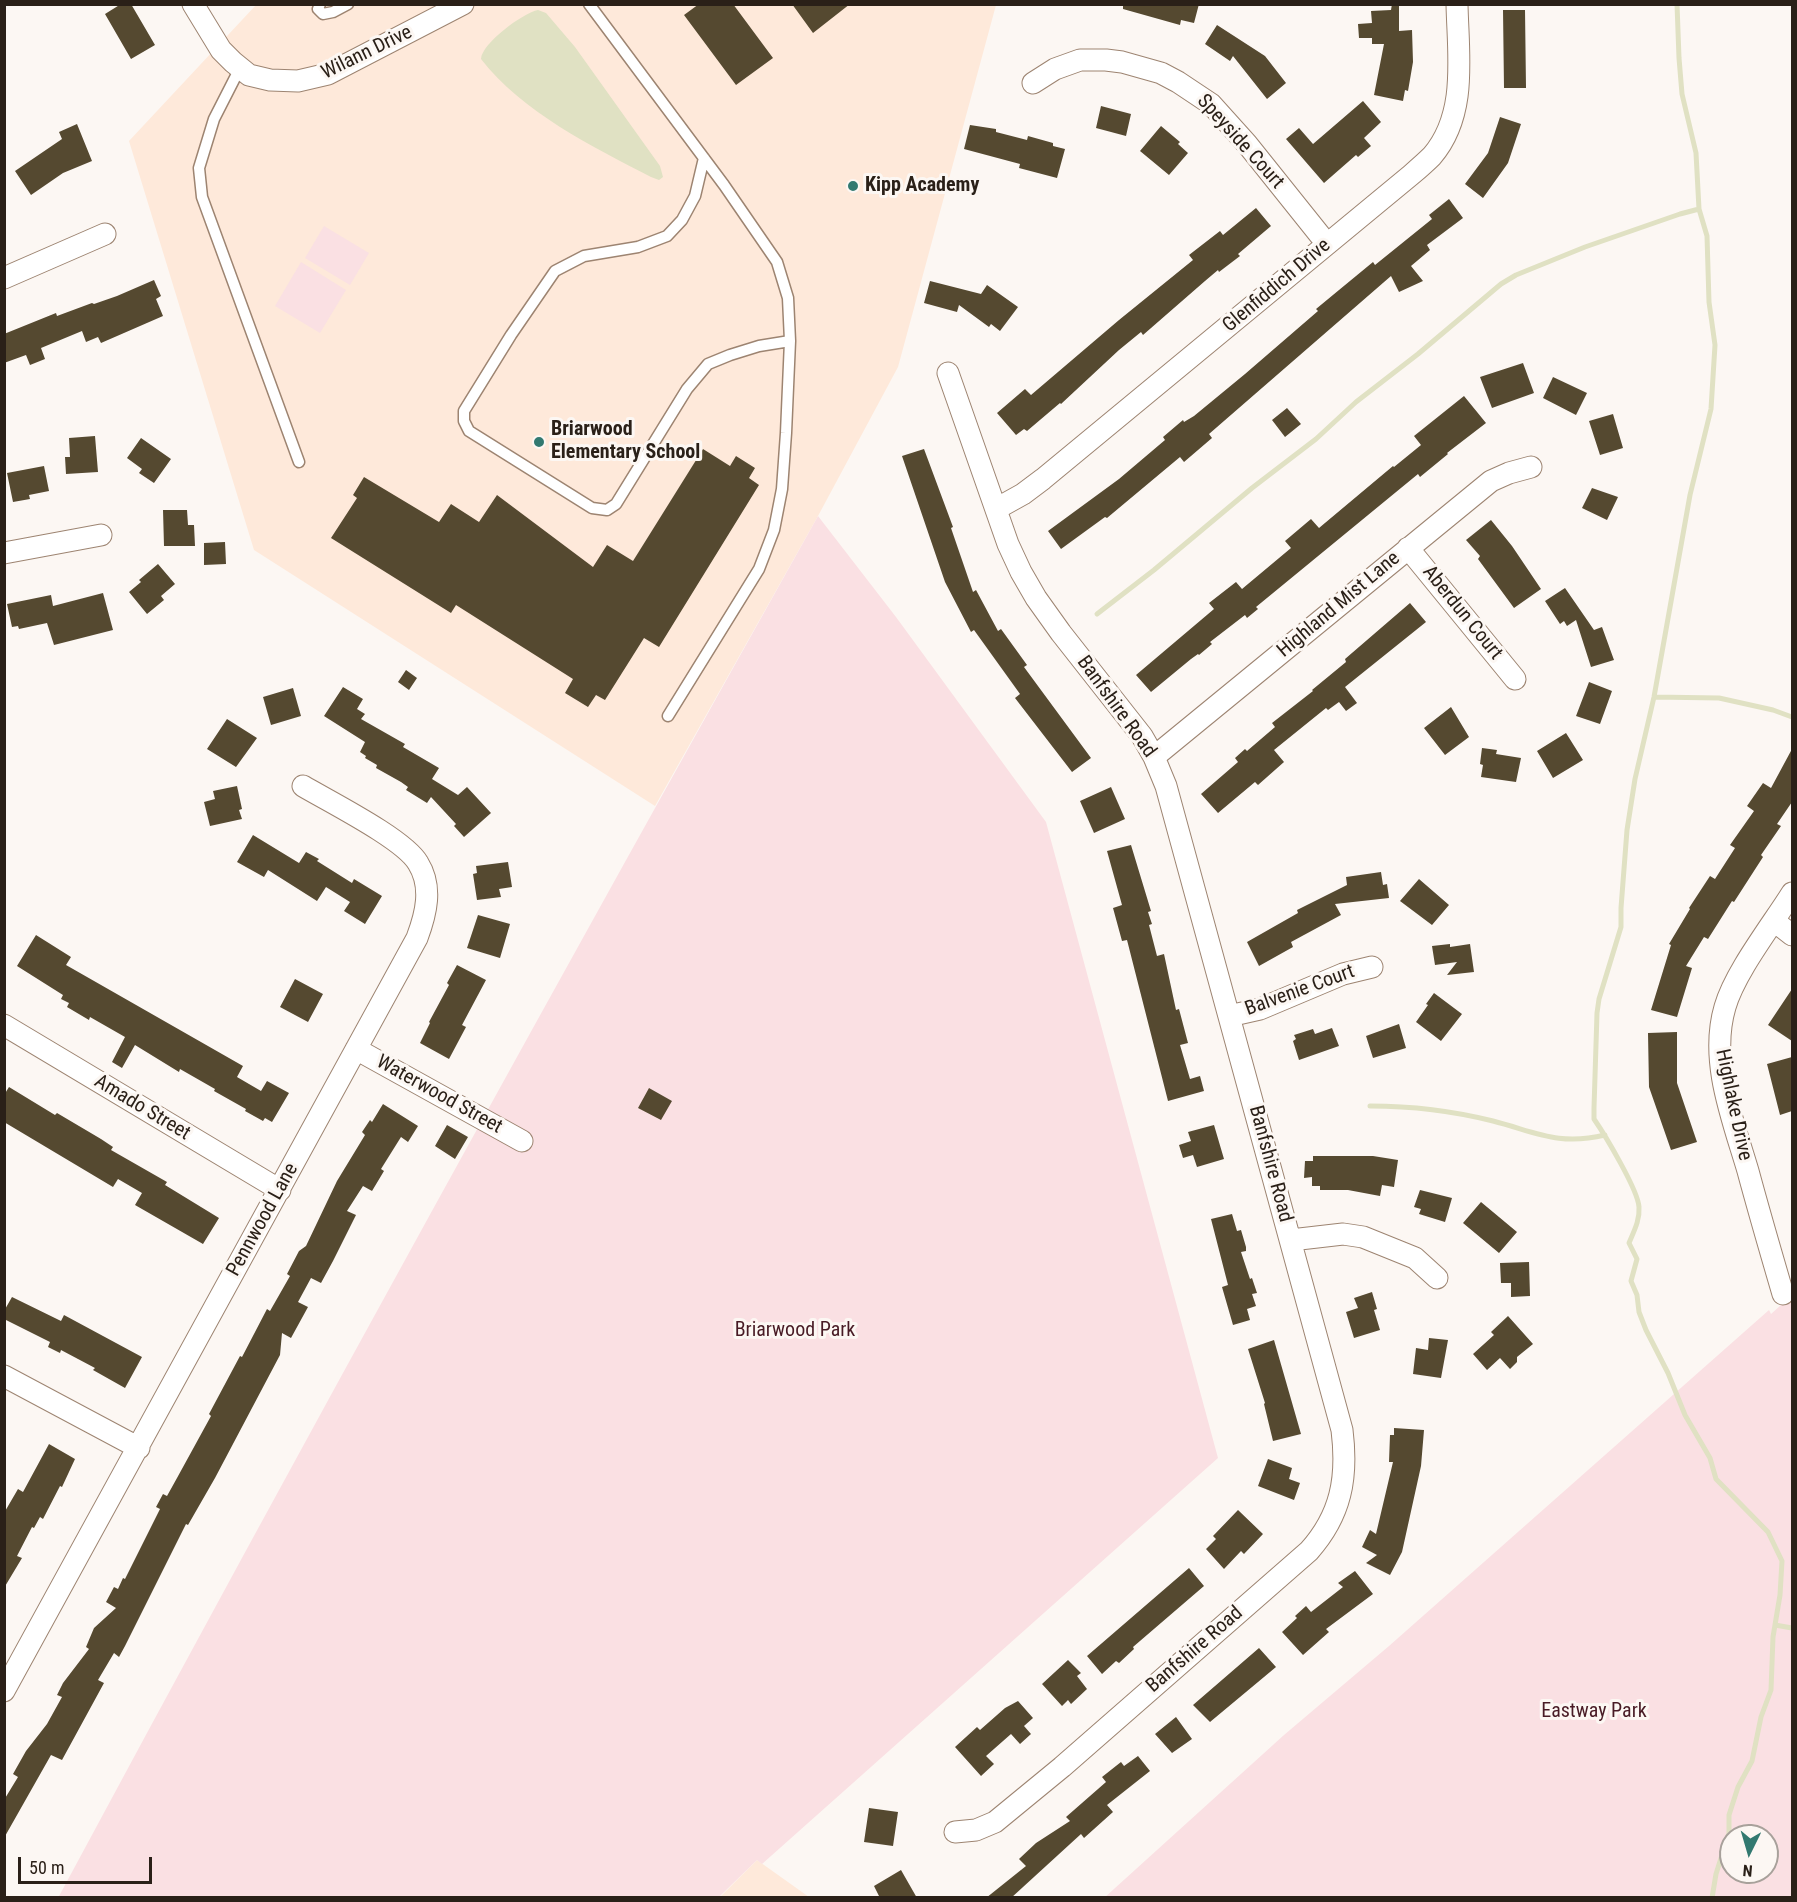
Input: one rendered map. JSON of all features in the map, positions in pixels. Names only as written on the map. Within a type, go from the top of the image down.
[{"type":"street","name":"Wilann Drive","points":[[193,4],[221,50],[249,75],[270,80],[298,81],[328,74],[463,4]]},
{"type":"street","name":"Glenfiddich Drive","points":[[996,509],[1023,494],[1043,479],[1411,175],[1432,155],[1449,126],[1456,106],[1459,86],[1457,4]]},
{"type":"street","name":"Speyside Court","points":[[1033,83],[1055,69],[1080,60],[1122,62],[1161,74],[1178,82],[1211,104],[1247,144],[1327,244]]},
{"type":"street","points":[[4,278],[105,234]]},
{"type":"street","name":"Banfshire Road","points":[[948,373],[1008,544],[1036,598],[1142,736],[1155,757],[1166,786],[1342,1430],[1346,1457],[1341,1494],[1333,1515],[1320,1539],[1309,1551],[1054,1774],[995,1822],[976,1830],[955,1832]]},
{"type":"street","name":"Highland Mist Lane","points":[[1155,757],[1491,482],[1509,473],[1532,467]]},
{"type":"street","points":[[4,553],[101,535]]},
{"type":"street","name":"Aberdun Court","points":[[1408,548],[1515,679]]},
{"type":"street","name":"Pennwood Lane","points":[[4,1691],[417,938],[426,908],[426,885],[420,865],[414,856],[386,835],[303,786]]},
{"type":"street","name":"Highlake Drive","points":[[1783,1294],[1732,1118],[1720,1065],[1719,1040],[1725,1007],[1736,981],[1792,893]]},
{"type":"street","points":[[1774,921],[1792,935]]},
{"type":"street","name":"Balvenie Court","points":[[1229,1016],[1260,1009],[1342,974],[1372,967]]},
{"type":"street","name":"Amado Street","points":[[4,1025],[280,1190]]},
{"type":"street","name":"Waterwood Street","points":[[356,1049],[522,1141]]},
{"type":"street","points":[[1291,1240],[1343,1234],[1363,1237],[1415,1258],[1437,1278]]},
{"type":"street","points":[[4,1377],[139,1448]]},
{"type":"lane","points":[[320,4],[318,9],[323,14],[333,12],[348,4]]},
{"type":"lane","points":[[589,4],[704,158],[777,262],[788,297],[790,341],[782,489],[774,530],[759,569],[668,716]]},
{"type":"lane","points":[[240,68],[214,118],[199,168],[202,197],[299,462]]},
{"type":"lane","points":[[704,158],[695,196],[682,220],[667,236],[638,247],[585,256],[555,271],[511,335],[464,411],[464,421],[469,431],[592,508],[607,510],[616,504],[687,389],[708,364],[740,352],[790,341]]},
{"type":"shaded area","name":"Briarwood Elementary School","points":[[256,5],[996,5],[898,367],[818,516],[655,806],[254,550],[129,141]]},
{"type":"shaded area","points":[[538,10],[546,13],[575,47],[660,166],[663,177],[659,180],[560,127],[517,96],[481,59],[488,45],[504,30],[531,12]]},
{"type":"shaded area","points":[[757,1860],[809,1897],[719,1898]]},
{"type":"green space","points":[[324,226],[369,253],[350,285],[305,258]]},
{"type":"green space","points":[[301,262],[346,290],[320,333],[275,306]]},
{"type":"green space","name":"Briarwood Park","points":[[818,516],[896,617],[1046,822],[1218,1458],[762,1864],[757,1860],[719,1897],[58,1898],[435,1206]]},
{"type":"green space","name":"Eastway Park","points":[[1792,1295],[1792,1897],[1104,1898],[1284,1735],[1389,1646],[1769,1310],[1771,1314]]},
{"type":"building","points":[[121,4],[131,4],[155,45],[131,59],[105,14]]},
{"type":"building","points":[[699,4],[733,4],[773,58],[736,85],[684,15]]},
{"type":"building","points":[[792,4],[850,4],[813,33]]},
{"type":"building","points":[[1123,4],[1199,4],[1194,23],[1181,20],[1180,25],[1123,9]]},
{"type":"building","points":[[1392,4],[1399,4],[1399,31],[1412,30],[1413,62],[1408,91],[1405,90],[1403,101],[1374,95],[1384,44],[1372,44],[1372,38],[1359,38],[1358,24],[1372,23],[1371,11],[1391,10]]},
{"type":"building","points":[[1503,10],[1525,10],[1526,88],[1504,88]]},
{"type":"building","points":[[1217,25],[1265,56],[1286,83],[1267,99],[1233,56],[1230,61],[1205,44]]},
{"type":"building","points":[[1363,101],[1381,122],[1364,138],[1371,146],[1358,157],[1356,155],[1324,183],[1286,139],[1299,128],[1313,144]]},
{"type":"building","points":[[1101,106],[1131,114],[1126,136],[1096,128]]},
{"type":"building","points":[[1500,117],[1521,124],[1508,163],[1483,198],[1465,184],[1488,153]]},
{"type":"building","points":[[77,124],[92,161],[63,173],[31,195],[15,171],[62,139],[59,132]]},
{"type":"building","points":[[970,125],[996,129],[996,132],[1027,140],[1028,136],[1065,149],[1057,178],[1019,168],[1020,164],[964,149]]},
{"type":"building","points":[[1161,126],[1180,142],[1178,144],[1188,153],[1169,175],[1140,151]]},
{"type":"building","points":[[1449,199],[1463,218],[1427,245],[1430,250],[1411,266],[1423,281],[1399,292],[1391,276],[1209,434],[1212,438],[1184,462],[1180,457],[1107,518],[1105,517],[1061,549],[1048,531],[1119,479],[1165,440],[1163,437],[1183,420],[1184,422],[1194,416],[1245,374],[1318,311],[1316,309],[1373,262],[1375,265],[1432,219],[1429,215]]},
{"type":"building","points":[[1256,208],[1271,226],[1238,254],[1240,256],[1219,272],[1218,270],[1143,335],[1141,332],[1119,350],[1061,404],[1027,431],[1024,429],[1016,435],[997,413],[1025,389],[1031,395],[1193,260],[1189,255],[1220,231],[1223,235]]},
{"type":"building","points":[[154,280],[161,296],[156,299],[163,316],[101,343],[98,337],[86,342],[82,331],[41,348],[45,359],[30,365],[26,355],[4,363],[4,334],[56,313],[57,316],[117,296]]},
{"type":"building","points":[[930,281],[981,294],[987,285],[1018,307],[1000,331],[991,324],[989,327],[959,305],[957,312],[924,303]]},
{"type":"building","points":[[1523,363],[1534,393],[1492,408],[1480,377]]},
{"type":"building","points":[[1553,377],[1587,393],[1576,415],[1543,398]]},
{"type":"building","points":[[1464,396],[1486,423],[1420,477],[1418,474],[1256,607],[1258,609],[1247,618],[1245,615],[1151,692],[1136,675],[1214,609],[1209,603],[1236,582],[1242,589],[1291,548],[1285,541],[1311,519],[1319,528],[1421,445],[1414,436]]},
{"type":"building","points":[[1287,408],[1301,424],[1285,437],[1272,420]]},
{"type":"building","points":[[1613,414],[1623,448],[1600,455],[1589,421]]},
{"type":"building","points":[[95,436],[98,472],[66,474],[65,457],[70,457],[69,438]]},
{"type":"building","points":[[141,438],[171,459],[154,483],[139,473],[142,469],[127,458]]},
{"type":"building","points":[[703,449],[730,466],[736,456],[755,468],[749,478],[759,485],[659,647],[644,638],[605,700],[596,695],[588,707],[565,693],[573,679],[456,605],[451,613],[331,538],[357,498],[353,495],[364,477],[439,522],[451,504],[479,522],[497,495],[593,567],[607,545],[633,561]]},
{"type":"building","points":[[924,449],[953,527],[951,528],[973,592],[976,590],[998,631],[1001,629],[1027,665],[1024,667],[1091,758],[1072,772],[1015,698],[1020,694],[974,630],[971,632],[945,582],[902,456]]},
{"type":"building","points":[[44,466],[49,491],[29,495],[30,499],[13,502],[7,473]]},
{"type":"building","points":[[1592,488],[1618,497],[1607,520],[1582,508]]},
{"type":"building","points":[[163,510],[187,510],[188,525],[194,525],[195,546],[164,546]]},
{"type":"building","points":[[1491,520],[1541,589],[1514,608],[1478,559],[1480,556],[1466,540]]},
{"type":"building","points":[[225,542],[226,564],[204,565],[204,543]]},
{"type":"building","points":[[158,564],[175,584],[161,596],[164,600],[147,614],[129,592]]},
{"type":"building","points":[[1565,588],[1594,630],[1602,627],[1614,660],[1591,667],[1576,620],[1567,626],[1564,621],[1560,624],[1545,601]]},
{"type":"building","points":[[103,593],[113,630],[54,645],[47,623],[19,629],[18,626],[12,627],[7,604],[51,595],[53,606]]},
{"type":"building","points":[[1410,603],[1426,622],[1345,687],[1357,703],[1346,711],[1339,702],[1328,710],[1326,708],[1274,750],[1284,762],[1258,785],[1255,782],[1218,813],[1201,794],[1238,762],[1235,758],[1245,749],[1247,751],[1275,727],[1272,723],[1313,691],[1346,662],[1345,659]]},
{"type":"building","points":[[406,670],[417,678],[409,690],[398,682]]},
{"type":"building","points":[[1589,682],[1612,691],[1600,724],[1576,716]]},
{"type":"building","points":[[343,687],[363,699],[357,709],[365,714],[361,719],[405,744],[403,747],[439,768],[432,779],[458,795],[467,787],[491,813],[464,837],[454,826],[456,824],[431,797],[427,803],[406,790],[408,787],[401,782],[376,768],[377,765],[360,752],[365,742],[324,716]]},
{"type":"building","points":[[293,688],[301,716],[271,725],[263,697]]},
{"type":"building","points":[[1451,707],[1469,737],[1445,755],[1424,728]]},
{"type":"building","points":[[227,719],[257,738],[236,767],[207,749]]},
{"type":"building","points":[[1566,733],[1583,760],[1553,778],[1537,751]]},
{"type":"building","points":[[1482,748],[1497,750],[1496,754],[1521,758],[1516,782],[1481,777]]},
{"type":"building","points":[[1792,749],[1792,802],[1777,824],[1781,826],[1734,902],[1732,901],[1708,939],[1704,937],[1686,966],[1692,968],[1677,1017],[1651,1010],[1671,945],[1669,944],[1710,876],[1715,879],[1735,848],[1730,845],[1754,811],[1747,806],[1763,783],[1771,788]]},
{"type":"building","points":[[237,786],[242,819],[210,826],[204,802],[215,799],[213,791]]},
{"type":"building","points":[[1111,787],[1125,819],[1094,833],[1080,801]]},
{"type":"building","points":[[253,835],[299,863],[306,852],[352,883],[354,879],[382,896],[365,924],[344,911],[350,902],[326,887],[317,901],[268,870],[264,877],[237,862]]},
{"type":"building","points":[[1131,845],[1151,911],[1148,912],[1152,924],[1149,925],[1157,956],[1164,954],[1176,1010],[1179,1009],[1188,1043],[1180,1045],[1190,1079],[1200,1076],[1204,1091],[1168,1101],[1127,940],[1122,941],[1113,908],[1122,905],[1107,851]]},
{"type":"building","points":[[508,862],[512,887],[499,889],[501,897],[477,900],[473,874],[477,873],[476,866]]},
{"type":"building","points":[[1381,872],[1383,885],[1387,884],[1389,898],[1335,904],[1341,915],[1291,942],[1293,947],[1259,966],[1247,942],[1298,913],[1297,910],[1347,885],[1346,877]]},
{"type":"building","points":[[1419,879],[1449,905],[1432,925],[1400,901]]},
{"type":"building","points":[[478,915],[510,924],[500,958],[467,948]]},
{"type":"building","points":[[36,935],[71,957],[66,965],[243,1066],[237,1077],[261,1091],[267,1081],[289,1093],[272,1122],[265,1118],[263,1121],[245,1111],[246,1109],[214,1091],[215,1089],[180,1069],[179,1072],[135,1045],[122,1068],[112,1062],[125,1037],[67,1007],[69,1003],[61,999],[63,995],[17,966]]},
{"type":"building","points":[[1450,944],[1450,947],[1470,944],[1474,972],[1447,975],[1457,962],[1435,965],[1432,946]]},
{"type":"building","points":[[457,965],[486,980],[462,1025],[466,1027],[449,1059],[420,1043]]},
{"type":"building","points":[[295,979],[323,994],[308,1022],[280,1007]]},
{"type":"building","points":[[1792,989],[1792,1041],[1768,1025]]},
{"type":"building","points":[[1434,993],[1462,1014],[1441,1041],[1416,1022]]},
{"type":"building","points":[[1399,1024],[1406,1048],[1373,1058],[1366,1036]]},
{"type":"building","points":[[1332,1028],[1339,1046],[1299,1060],[1293,1041],[1296,1039],[1294,1035],[1313,1029],[1315,1034]]},
{"type":"building","points":[[1677,1032],[1677,1083],[1697,1142],[1671,1150],[1649,1087],[1648,1033]]},
{"type":"building","points":[[1792,1057],[1792,1111],[1780,1115],[1767,1064]]},
{"type":"building","points":[[9,1087],[101,1139],[113,1147],[111,1150],[167,1182],[165,1185],[219,1218],[203,1244],[135,1205],[142,1193],[118,1179],[113,1187],[4,1122],[4,1095]]},
{"type":"building","points":[[649,1088],[672,1101],[661,1120],[638,1108]]},
{"type":"building","points":[[383,1104],[418,1126],[408,1142],[401,1137],[381,1169],[384,1171],[372,1191],[363,1186],[347,1211],[356,1215],[333,1261],[321,1283],[311,1278],[298,1302],[308,1307],[291,1338],[282,1333],[280,1355],[215,1478],[188,1525],[186,1524],[119,1657],[114,1653],[98,1680],[104,1683],[62,1760],[51,1755],[4,1838],[4,1800],[18,1777],[13,1774],[26,1751],[47,1724],[62,1697],[57,1695],[63,1683],[89,1649],[86,1647],[94,1628],[116,1608],[106,1602],[114,1587],[118,1589],[123,1578],[125,1579],[160,1509],[156,1507],[163,1494],[167,1496],[211,1416],[209,1414],[240,1356],[242,1357],[267,1309],[270,1311],[290,1276],[287,1274],[299,1251],[306,1246],[337,1181],[365,1135],[362,1132],[370,1120],[372,1122]]},
{"type":"building","points":[[447,1125],[468,1137],[455,1159],[435,1146]]},
{"type":"building","points":[[1214,1125],[1224,1159],[1197,1167],[1193,1155],[1183,1158],[1179,1145],[1191,1141],[1188,1132]]},
{"type":"building","points":[[1313,1156],[1373,1156],[1398,1160],[1394,1187],[1382,1185],[1380,1196],[1348,1190],[1320,1190],[1320,1186],[1312,1186],[1312,1177],[1304,1178],[1305,1161],[1313,1161]]},
{"type":"building","points":[[1420,1190],[1452,1198],[1445,1222],[1419,1214],[1421,1209],[1414,1207]]},
{"type":"building","points":[[1481,1202],[1517,1232],[1499,1253],[1463,1223]]},
{"type":"building","points":[[1232,1214],[1237,1231],[1241,1230],[1246,1251],[1241,1252],[1257,1293],[1252,1294],[1256,1306],[1247,1309],[1250,1320],[1233,1325],[1222,1287],[1228,1285],[1211,1219]]},
{"type":"building","points":[[1529,1262],[1530,1296],[1511,1297],[1511,1283],[1501,1283],[1500,1263]]},
{"type":"building","points":[[1372,1292],[1380,1330],[1354,1338],[1346,1312],[1358,1308],[1354,1298]]},
{"type":"building","points":[[12,1297],[61,1321],[64,1315],[142,1357],[125,1388],[93,1370],[95,1368],[61,1350],[60,1353],[48,1347],[50,1342],[4,1319],[4,1311]]},
{"type":"building","points":[[1508,1316],[1533,1344],[1517,1357],[1517,1362],[1510,1369],[1500,1358],[1487,1370],[1473,1354],[1494,1335],[1491,1332]]},
{"type":"building","points":[[1429,1338],[1448,1340],[1441,1378],[1413,1374],[1416,1348],[1428,1350]]},
{"type":"building","points":[[1274,1340],[1301,1434],[1273,1441],[1265,1403],[1248,1349]]},
{"type":"building","points":[[1394,1428],[1424,1430],[1421,1466],[1402,1552],[1390,1575],[1366,1563],[1377,1555],[1362,1547],[1370,1530],[1376,1534],[1393,1462],[1389,1462],[1390,1435],[1394,1435]]},
{"type":"building","points":[[49,1444],[75,1459],[43,1519],[40,1517],[34,1528],[32,1527],[17,1556],[22,1558],[4,1588],[4,1513],[18,1489],[23,1492]]},
{"type":"building","points":[[1268,1459],[1292,1468],[1289,1479],[1300,1483],[1294,1500],[1258,1486]]},
{"type":"building","points":[[1238,1510],[1263,1534],[1244,1554],[1241,1551],[1224,1569],[1206,1549],[1216,1539],[1213,1536]]},
{"type":"building","points":[[1189,1568],[1204,1586],[1133,1647],[1134,1649],[1119,1663],[1116,1661],[1102,1674],[1087,1656]]},
{"type":"building","points":[[1355,1571],[1373,1594],[1326,1629],[1329,1632],[1303,1655],[1282,1632],[1306,1606],[1311,1612],[1343,1587],[1338,1583]]},
{"type":"building","points":[[1259,1648],[1276,1667],[1210,1722],[1193,1705]]},
{"type":"building","points":[[1068,1660],[1081,1673],[1077,1676],[1087,1689],[1071,1704],[1068,1700],[1062,1706],[1042,1684]]},
{"type":"building","points":[[1018,1701],[1033,1718],[1024,1726],[1031,1734],[1020,1744],[1011,1734],[986,1756],[994,1764],[981,1776],[955,1747],[977,1727],[980,1730],[1005,1708]]},
{"type":"building","points":[[1176,1717],[1192,1739],[1172,1753],[1155,1734]]},
{"type":"building","points":[[1138,1756],[1150,1771],[1107,1805],[1113,1812],[1084,1838],[1081,1834],[1011,1898],[986,1898],[1026,1866],[1019,1859],[1036,1843],[1070,1821],[1066,1817],[1106,1782],[1102,1777],[1121,1762],[1124,1766]]},
{"type":"building","points":[[869,1808],[898,1812],[893,1846],[864,1842]]},
{"type":"building","points":[[901,1870],[917,1898],[880,1898],[874,1886]]},
{"type":"waterway","points":[[1677,4],[1682,94],[1696,153],[1699,209],[1707,236],[1709,302],[1715,345],[1711,409],[1690,495],[1654,697],[1635,779],[1627,830],[1621,927],[1599,999],[1597,1013],[1594,1119],[1633,1188],[1639,1207],[1639,1216],[1629,1243],[1637,1259],[1631,1281],[1646,1330],[1668,1373],[1685,1415],[1710,1458],[1716,1479],[1768,1532],[1782,1561],[1780,1595],[1773,1637],[1771,1690],[1761,1717],[1752,1761],[1738,1787],[1729,1815],[1729,1833],[1716,1874],[1712,1898]]},
{"type":"waterway","points":[[1097,614],[1316,439],[1356,402],[1418,354],[1501,284],[1516,275],[1585,247],[1699,209]]},
{"type":"waterway","points":[[1654,697],[1719,698],[1773,710],[1792,717]]},
{"type":"waterway","points":[[1370,1106],[1416,1108],[1463,1114],[1560,1138],[1574,1139],[1605,1135]]},
{"type":"waterway","points":[[1775,1625],[1792,1628]]},
{"type":"place","name":"Kipp Academy","points":[[853,186]]},
{"type":"place","name":"Briarwood Elementary School","points":[[539,442]]}]
